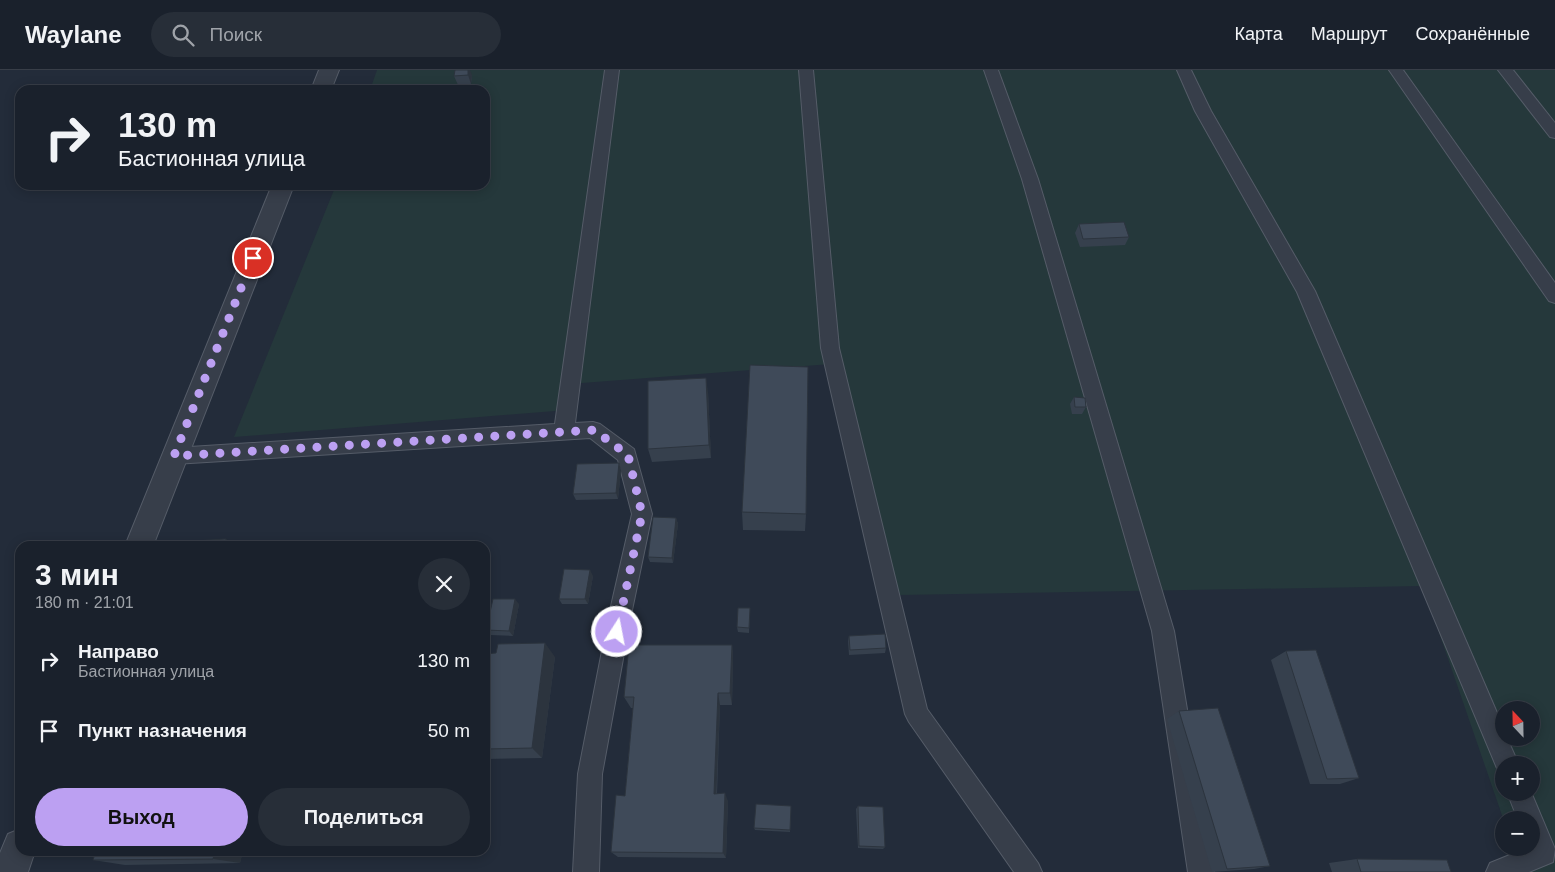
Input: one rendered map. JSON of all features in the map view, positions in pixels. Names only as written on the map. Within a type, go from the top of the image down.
[{"type":"street","points":[[323,85],[329,70]]},
{"type":"street","points":[[141,541],[280,190]]},
{"type":"street","points":[[10,872],[16,856]]},
{"type":"lane","points":[[564,432],[612,70]]},
{"type":"lane","points":[[806,70],[830,348],[916,714],[1030,872]]},
{"type":"lane","points":[[990,70],[1030,179],[1163,631],[1200,872]]},
{"type":"lane","points":[[1184,70],[1203,111],[1306,291],[1503,756]]},
{"type":"lane","points":[[1396,70],[1555,296]]},
{"type":"lane","points":[[1505,70],[1555,133]]},
{"type":"lane","points":[[174,456],[594,430],[628,455],[642,514],[620,615],[590,774],[586,872]]},
{"type":"lane","points":[[1540,843],[1544,853],[1540,855]]},
{"type":"lane","points":[[1499,872],[1537,856]]},
{"type":"shaded area","points":[[377,70],[1555,70],[1555,872],[1521,872],[1516,856],[1540,856],[1540,811],[1501,811],[1497,801],[1540,801],[1540,756],[1495,756],[1495,795],[1423,586],[899,595],[831,364],[569,384],[567,410],[234,437],[334,190],[490,190],[490,85],[372,85]]},
{"type":"building","points":[[455,70],[468,70],[468,75],[454,76]]},
{"type":"building","points":[[1124,222],[1129,237],[1083,239],[1079,224]]},
{"type":"building","points":[[750,365],[808,367],[806,514],[742,512]]},
{"type":"building","points":[[706,378],[709,445],[648,449],[648,381]]},
{"type":"building","points":[[1074,397],[1085,398],[1086,407],[1075,407]]},
{"type":"building","points":[[619,463],[616,493],[573,494],[577,464]]},
{"type":"building","points":[[653,517],[676,518],[672,558],[648,557]]},
{"type":"building","points":[[226,539],[225,541],[194,541]]},
{"type":"building","points":[[564,569],[590,570],[585,599],[559,599]]},
{"type":"building","points":[[493,599],[515,599],[509,631],[490,630],[490,612]]},
{"type":"building","points":[[738,608],[750,608],[749,628],[737,627]]},
{"type":"building","points":[[885,634],[886,648],[850,650],[849,636]]},
{"type":"building","points":[[545,643],[532,748],[490,749],[490,654],[496,653],[498,644]]},
{"type":"building","points":[[629,645],[732,645],[730,693],[718,693],[714,794],[725,793],[723,853],[611,852],[616,795],[625,796],[634,697],[624,697]]},
{"type":"building","points":[[1316,650],[1359,778],[1327,779],[1286,651]]},
{"type":"building","points":[[1218,708],[1270,866],[1227,869],[1179,711]]},
{"type":"building","points":[[756,804],[791,806],[790,830],[754,828]]},
{"type":"building","points":[[858,806],[883,807],[885,847],[859,846]]},
{"type":"building","points":[[94,856],[214,856],[213,859],[93,860]]},
{"type":"building","points":[[1357,859],[1447,860],[1451,872],[1361,872]]},
{"type":"route","points":[[253,258],[174,456],[594,430],[628,455],[642,514],[617,632]]}]
